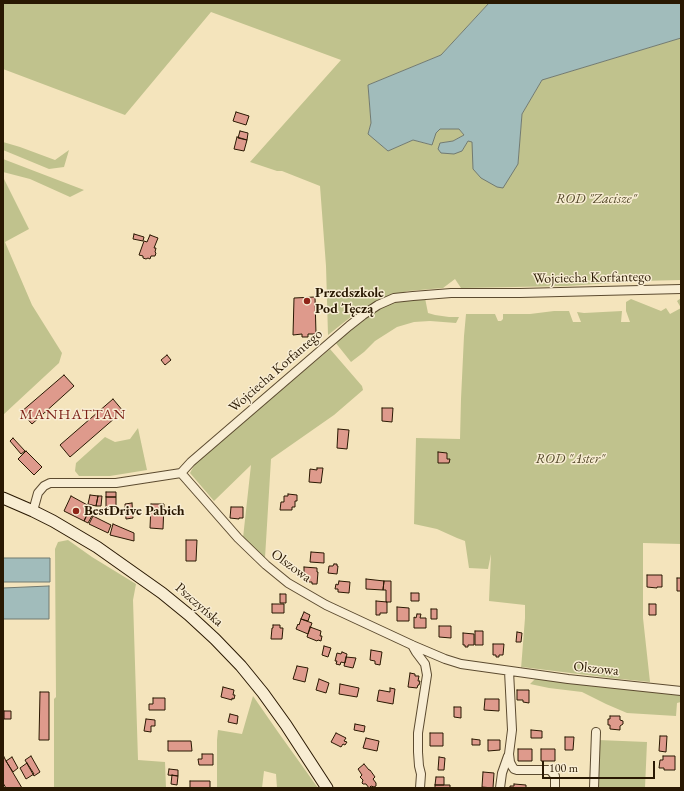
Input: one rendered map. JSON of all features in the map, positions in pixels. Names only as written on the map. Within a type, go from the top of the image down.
[{"type":"main road","name":"Pszczyńska","points":[[3,498],[33,511],[97,546],[167,597],[215,638],[263,693],[327,788]]},
{"type":"street","name":"Wojciecha Korfantego","points":[[181,473],[191,462],[349,326],[373,309],[394,298],[451,293],[681,289]]},
{"type":"street","points":[[33,511],[38,493],[44,486],[50,483],[116,483],[181,473]]},
{"type":"street","name":"Olszowa","points":[[181,473],[238,538],[266,566],[288,584],[326,605],[412,645],[462,664],[582,681],[681,691]]},
{"type":"street","points":[[412,645],[425,664],[427,675],[418,733],[419,766],[421,774],[420,788]]},
{"type":"street","points":[[500,788],[502,773],[509,754],[512,730],[509,671]]},
{"type":"street","points":[[594,788],[596,732]]},
{"type":"street","points":[[509,754],[510,762],[514,769],[550,770],[555,776],[555,788]]},
{"type":"green space","name":"ROD \"Zacisze\"","points":[[3,3],[489,3],[441,55],[368,85],[371,123],[368,133],[388,151],[413,140],[431,145],[436,133],[440,129],[459,129],[464,135],[453,141],[440,143],[462,151],[468,141],[472,142],[518,164],[522,114],[542,80],[681,38],[681,280],[567,286],[461,288],[455,279],[443,288],[408,291],[387,297],[357,312],[328,335],[326,266],[320,186],[282,171],[277,171],[250,162],[341,60],[211,12],[125,115],[3,69]]},
{"type":"green space","points":[[3,142],[55,160],[69,150],[64,167],[49,169],[3,150]]},
{"type":"green space","points":[[3,159],[84,190],[70,197],[30,179],[3,172]]},
{"type":"green space","points":[[3,177],[29,229],[5,242],[32,305],[62,353],[59,363],[3,415]]},
{"type":"green space","points":[[425,298],[428,313],[449,317],[459,317],[456,323],[430,321],[414,322],[397,327],[375,341],[351,362],[335,342],[365,318],[392,302]]},
{"type":"green space","points":[[681,298],[681,308],[677,301]]},
{"type":"green space","name":"ROD \"Aster\"","points":[[631,299],[661,311],[666,308],[670,314],[681,308],[681,544],[643,543],[643,618],[650,682],[522,667],[521,669],[525,605],[489,601],[491,554],[488,569],[469,568],[465,541],[437,529],[414,524],[416,438],[460,439],[466,314],[495,314],[498,321],[501,321],[503,319],[503,314],[530,314],[569,311],[573,322],[581,322],[577,312],[622,311],[621,322],[630,322],[626,311],[626,302]]},
{"type":"green space","points":[[330,349],[362,386],[363,390],[334,415],[271,459],[265,558],[243,538],[251,465],[214,501],[190,473],[196,462]]},
{"type":"green space","points":[[138,428],[147,470],[110,476],[79,476],[75,471],[76,463],[105,437],[115,442],[130,439]]},
{"type":"green space","points":[[68,540],[92,557],[136,584],[133,600],[138,760],[165,762],[166,788],[54,788],[54,699],[56,697],[55,549],[58,542]]},
{"type":"green space","points":[[535,679],[681,693],[681,702],[677,703],[676,716],[627,713],[582,692],[530,684]]},
{"type":"green space","points":[[253,696],[318,788],[277,788],[276,774],[264,771],[262,788],[217,788],[218,730],[242,734]]},
{"type":"green space","points":[[598,740],[647,742],[645,788],[597,788]]},
{"type":"water","points":[[489,3],[681,3],[681,38],[542,80],[522,114],[518,164],[503,188],[497,187],[481,178],[473,169],[472,142],[468,141],[462,151],[454,154],[441,153],[438,149],[440,143],[453,141],[464,135],[459,129],[440,129],[436,133],[432,145],[413,140],[388,151],[368,134],[371,123],[368,85],[441,55]]},
{"type":"water","points":[[3,558],[50,558],[50,582],[3,582]]},
{"type":"water","points":[[49,586],[49,619],[3,619],[3,588]]},
{"type":"building","points":[[236,112],[249,116],[246,125],[233,121]]},
{"type":"building","points":[[240,131],[248,133],[247,140],[238,138]]},
{"type":"building","points":[[237,137],[247,140],[244,151],[234,149]]},
{"type":"building","points":[[134,234],[144,237],[143,241],[133,239]]},
{"type":"building","points":[[150,235],[158,238],[154,248],[156,248],[156,253],[155,256],[151,256],[150,259],[146,259],[139,255],[144,241],[147,242]]},
{"type":"building","name":"Przedszkole Pod Tęczą","points":[[315,297],[316,334],[308,334],[308,337],[302,337],[302,334],[293,335],[294,298]]},
{"type":"building","points":[[167,355],[171,360],[165,365],[161,360]]},
{"type":"building","points":[[64,375],[74,386],[32,424],[21,412]]},
{"type":"building","points":[[113,399],[123,411],[70,457],[60,445]]},
{"type":"building","points":[[382,408],[393,408],[392,422],[382,421]]},
{"type":"building","points":[[338,429],[349,430],[347,449],[337,448]]},
{"type":"building","points":[[13,438],[25,451],[21,454],[10,441]]},
{"type":"building","points":[[26,451],[42,467],[34,475],[18,459]]},
{"type":"building","points":[[438,452],[447,453],[447,459],[450,459],[449,463],[438,463]]},
{"type":"building","points":[[317,468],[323,468],[321,483],[309,482],[310,469],[317,470]]},
{"type":"building","points":[[106,492],[116,492],[116,497],[106,497]]},
{"type":"building","points":[[288,494],[297,495],[295,507],[292,507],[292,510],[280,510],[281,502],[284,502],[284,496],[288,496]]},
{"type":"building","points":[[90,495],[98,496],[96,506],[88,504]]},
{"type":"building","points":[[71,496],[91,507],[84,521],[64,511]]},
{"type":"building","points":[[98,496],[102,496],[101,506],[96,506]]},
{"type":"building","points":[[106,497],[116,497],[116,508],[106,507]]},
{"type":"building","points":[[132,503],[133,518],[126,519],[125,504]]},
{"type":"building","points":[[151,504],[164,504],[163,529],[150,528]]},
{"type":"building","points":[[231,507],[243,507],[243,518],[230,518]]},
{"type":"building","points":[[88,512],[93,514],[88,523],[84,521]]},
{"type":"building","points":[[93,516],[111,525],[108,533],[89,524]]},
{"type":"building","points":[[113,524],[134,533],[134,541],[110,535]]},
{"type":"building","points":[[186,540],[197,540],[196,561],[186,561]]},
{"type":"building","points":[[311,552],[324,553],[324,563],[310,562]]},
{"type":"building","points":[[334,564],[337,564],[338,566],[337,574],[328,573],[329,566],[333,566]]},
{"type":"building","points":[[304,567],[317,568],[317,584],[305,582]]},
{"type":"building","points":[[647,575],[662,575],[662,587],[647,587]]},
{"type":"building","points":[[677,578],[681,578],[681,591],[677,591]]},
{"type":"building","points":[[366,579],[384,581],[383,590],[366,589]]},
{"type":"building","points":[[339,581],[350,582],[349,593],[338,592],[338,589],[335,589],[336,584],[338,585]]},
{"type":"building","points":[[384,581],[391,581],[391,602],[386,602],[386,590],[383,590]]},
{"type":"building","points":[[411,593],[419,593],[419,601],[411,601]]},
{"type":"building","points":[[280,594],[286,594],[286,603],[280,603]]},
{"type":"building","points":[[376,601],[387,602],[387,613],[380,613],[380,615],[376,615]]},
{"type":"building","points":[[272,604],[284,604],[284,613],[272,613]]},
{"type":"building","points":[[649,604],[656,604],[656,615],[649,615]]},
{"type":"building","points":[[397,607],[409,608],[409,621],[397,621]]},
{"type":"building","points":[[431,609],[437,609],[437,619],[431,619]]},
{"type":"building","points":[[304,612],[310,615],[308,621],[301,619]]},
{"type":"building","points":[[417,614],[421,614],[420,618],[426,618],[426,628],[414,628],[414,617],[416,618]]},
{"type":"building","points":[[301,619],[312,623],[308,634],[296,629]]},
{"type":"building","points":[[273,625],[280,625],[280,628],[283,628],[282,639],[271,639]]},
{"type":"building","points":[[439,626],[451,626],[451,638],[439,637]]},
{"type":"building","points":[[310,627],[321,631],[321,641],[307,637]]},
{"type":"building","points":[[475,631],[483,631],[483,645],[475,645]]},
{"type":"building","points":[[517,632],[522,633],[521,642],[516,642]]},
{"type":"building","points":[[463,633],[474,634],[474,645],[468,645],[468,647],[465,647],[465,645],[463,645]]},
{"type":"building","points":[[493,644],[504,644],[503,655],[496,657],[496,655],[493,655]]},
{"type":"building","points":[[324,646],[331,648],[328,657],[322,655]]},
{"type":"building","points":[[371,650],[382,652],[380,665],[375,664],[375,661],[370,660]]},
{"type":"building","points":[[342,652],[347,654],[345,663],[341,662],[340,665],[336,664],[337,661],[335,661],[337,653],[341,654]]},
{"type":"building","points":[[346,657],[356,658],[353,668],[344,666]]},
{"type":"building","points":[[297,666],[308,668],[305,682],[293,679]]},
{"type":"building","points":[[410,673],[415,674],[415,676],[419,676],[418,681],[420,681],[417,688],[408,687]]},
{"type":"building","points":[[319,679],[329,683],[326,693],[316,690]]},
{"type":"building","points":[[340,684],[359,688],[357,697],[339,694]]},
{"type":"building","points":[[223,687],[234,690],[234,699],[232,698],[232,700],[221,697]]},
{"type":"building","points":[[390,688],[395,689],[393,704],[377,701],[379,690],[390,692]]},
{"type":"building","points":[[517,690],[529,690],[529,703],[523,702],[523,700],[517,700]]},
{"type":"building","points":[[40,692],[49,692],[49,740],[39,740]]},
{"type":"building","points":[[153,698],[165,698],[165,710],[149,710],[149,704],[153,704]]},
{"type":"building","points":[[485,699],[499,699],[499,711],[484,710]]},
{"type":"building","points":[[454,707],[461,707],[461,718],[454,717]]},
{"type":"building","points":[[4,711],[11,711],[11,719],[4,719]]},
{"type":"building","points":[[230,714],[238,716],[237,724],[228,722]]},
{"type":"building","points":[[610,716],[620,716],[620,720],[623,721],[623,724],[620,726],[620,730],[610,729],[608,719],[610,719]]},
{"type":"building","points":[[146,719],[155,720],[155,726],[151,726],[151,732],[144,731]]},
{"type":"building","points":[[355,724],[365,726],[364,732],[354,730]]},
{"type":"building","points":[[531,730],[542,731],[542,738],[531,738]]},
{"type":"building","points":[[336,733],[346,738],[344,741],[347,742],[345,745],[343,744],[341,747],[331,742]]},
{"type":"building","points":[[430,733],[443,733],[443,746],[430,746]]},
{"type":"building","points":[[660,736],[667,736],[666,752],[659,751]]},
{"type":"building","points":[[565,737],[574,737],[573,750],[565,750]]},
{"type":"building","points":[[366,738],[379,741],[377,751],[363,748]]},
{"type":"building","points":[[472,739],[480,740],[480,745],[472,745]]},
{"type":"building","points":[[488,740],[500,740],[500,750],[488,751]]},
{"type":"building","points":[[168,741],[191,741],[192,751],[168,751]]},
{"type":"building","points":[[518,749],[532,749],[532,761],[518,761]]},
{"type":"building","points":[[541,749],[555,749],[555,761],[541,761]]},
{"type":"building","points":[[202,754],[213,754],[213,765],[199,765],[198,759],[202,759]]},
{"type":"building","points":[[31,756],[40,772],[34,776],[25,760]]},
{"type":"building","points":[[663,756],[675,756],[675,770],[664,770],[664,768],[659,768],[660,760],[663,760]]},
{"type":"building","points":[[4,757],[22,788],[6,788],[3,783]]},
{"type":"building","points":[[12,757],[18,768],[13,772],[6,761]]},
{"type":"building","points":[[439,757],[445,758],[444,770],[438,770]]},
{"type":"building","points":[[27,763],[34,774],[26,779],[20,768]]},
{"type":"building","points":[[364,764],[375,777],[373,779],[376,786],[374,787],[371,786],[369,788],[366,784],[362,783],[363,780],[360,777],[362,775],[358,769]]},
{"type":"building","points":[[169,769],[178,770],[178,776],[168,775]]},
{"type":"building","points":[[483,772],[494,773],[493,788],[482,787]]},
{"type":"building","points":[[172,775],[178,776],[177,785],[171,784]]},
{"type":"building","points":[[436,777],[444,777],[444,785],[435,785]]},
{"type":"building","points":[[190,781],[210,781],[210,788],[190,788]]},
{"type":"building","points":[[514,784],[526,785],[526,788],[510,788],[510,786],[514,786]]},
{"type":"building","points":[[435,785],[450,785],[450,788],[435,788]]},
{"type":"place","name":"Przedszkole Pod Tęczą","points":[[307,301]]},
{"type":"place","name":"BestDrive Pabich","points":[[76,511]]},
{"type":"district","name":"MANHATTAN","points":[[73,415]]}]
